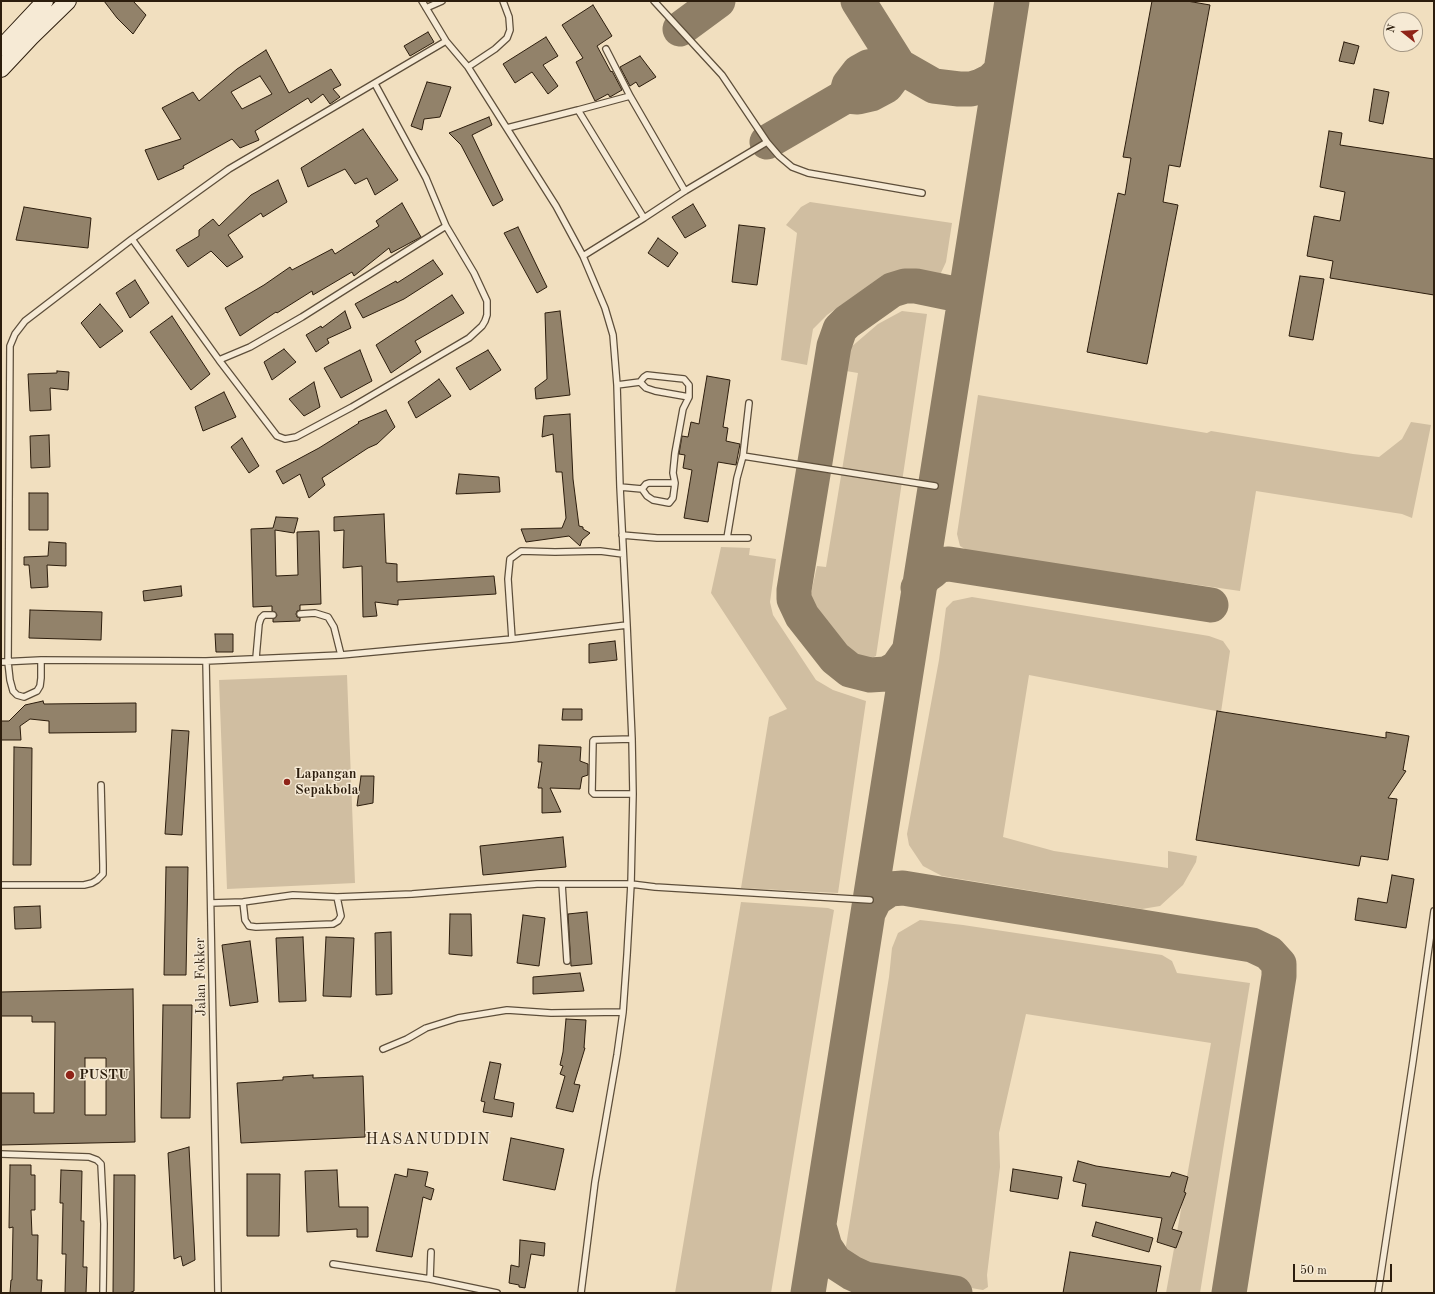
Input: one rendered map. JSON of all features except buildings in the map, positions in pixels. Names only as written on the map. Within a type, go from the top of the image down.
[{"type":"street","points":[[1,48],[46,1]]},
{"type":"street","points":[[1,69],[30,37],[68,1]]},
{"type":"lane","points":[[422,1],[446,41],[468,66],[556,206],[584,256],[605,308],[613,335],[617,385],[622,535],[628,625],[632,739],[633,794],[631,884],[623,1012],[616,1062],[595,1182],[581,1293]]},
{"type":"lane","points":[[426,8],[442,1]]},
{"type":"lane","points":[[468,66],[495,49],[507,38],[510,30],[509,17],[503,1]]},
{"type":"lane","points":[[654,1],[722,75],[767,142],[779,156],[792,167],[808,173],[922,193]]},
{"type":"lane","points":[[41,660],[40,686],[37,691],[24,697],[17,696],[13,692],[8,662],[10,346],[15,334],[25,321],[132,239],[229,169],[446,41]]},
{"type":"lane","points":[[606,49],[630,96],[685,190]]},
{"type":"lane","points":[[132,239],[219,360],[277,436],[285,439],[296,437],[352,407],[469,338],[482,326],[485,321],[487,315],[487,301],[474,273],[446,226],[426,178],[375,84]]},
{"type":"lane","points":[[507,128],[630,96]]},
{"type":"lane","points":[[578,110],[644,218]]},
{"type":"lane","points":[[584,256],[685,190],[767,142]]},
{"type":"lane","points":[[219,360],[250,347],[302,317],[446,226]]},
{"type":"lane","points":[[617,385],[640,382],[647,376],[676,377],[684,379],[689,385],[689,397],[683,409],[675,453],[673,473],[675,483],[673,498],[669,503],[653,500],[647,496],[642,489],[620,487]]},
{"type":"lane","points":[[640,382],[646,388],[689,397]]},
{"type":"lane","points":[[727,538],[737,478],[743,456],[749,403]]},
{"type":"lane","points":[[743,456],[935,486]]},
{"type":"lane","points":[[642,489],[649,483],[675,483]]},
{"type":"lane","points":[[622,535],[657,538],[748,538]]},
{"type":"lane","points":[[512,638],[508,579],[510,560],[521,551],[600,551],[624,554]]},
{"type":"lane","points":[[300,614],[315,613],[328,617],[334,627],[341,655]]},
{"type":"lane","points":[[256,658],[259,624],[261,618],[264,615],[273,615]]},
{"type":"lane","points":[[1,662],[41,660],[206,661],[341,655],[628,625]]},
{"type":"lane","name":"Jalan Fokker","points":[[206,661],[218,1293]]},
{"type":"lane","points":[[632,739],[593,741],[592,792],[594,794],[633,794]]},
{"type":"lane","points":[[1,885],[84,885],[97,880],[103,874],[101,785]]},
{"type":"lane","points":[[211,903],[243,902],[293,895],[337,897],[412,894],[489,887],[562,884],[631,884],[655,887],[870,900]]},
{"type":"lane","points":[[562,884],[567,961]]},
{"type":"lane","points":[[243,902],[245,920],[249,926],[333,924],[338,921],[341,916],[337,897]]},
{"type":"lane","points":[[1378,1293],[1434,911]]},
{"type":"lane","points":[[383,1049],[407,1039],[426,1028],[458,1018],[507,1010],[551,1013],[623,1012]]},
{"type":"lane","points":[[1,1154],[89,1156],[101,1164],[104,1224],[103,1293]]},
{"type":"lane","points":[[430,1280],[431,1252]]},
{"type":"lane","points":[[333,1264],[497,1293]]},
{"type":"shaded area","points":[[810,202],[952,223],[946,262],[940,275],[933,276],[896,272],[883,275],[827,315],[813,329],[807,365],[781,360],[797,233],[786,225],[801,207]]},
{"type":"shaded area","points":[[902,311],[927,314],[876,656],[867,660],[854,654],[832,635],[808,607],[817,566],[826,567],[858,373],[846,371],[850,348],[878,324]]},
{"type":"shaded area","points":[[978,395],[1207,433],[1211,431],[1379,457],[1402,439],[1411,422],[1431,425],[1412,518],[1402,514],[1256,491],[1240,591],[970,552],[960,546],[957,534]]},
{"type":"shaded area","points":[[721,547],[750,548],[749,555],[776,559],[770,602],[773,615],[816,680],[833,690],[866,701],[838,893],[741,888],[769,717],[787,709],[711,593]]},
{"type":"shaded area","points":[[972,597],[1209,636],[1223,641],[1230,651],[1221,712],[1029,675],[1003,837],[1054,851],[1168,868],[1168,851],[1197,856],[1196,862],[1183,885],[1160,906],[1142,909],[942,876],[923,866],[909,845],[907,834],[939,660],[946,608],[953,601]]},
{"type":"shaded area","name":"Lapangan Sepakbola","points":[[347,675],[355,883],[227,889],[219,680]]},
{"type":"shaded area","points":[[741,902],[828,908],[834,910],[771,1293],[675,1293]]},
{"type":"shaded area","points":[[920,920],[963,925],[1162,955],[1172,961],[1177,973],[1250,983],[1200,1293],[1166,1293],[1211,1043],[1026,1014],[999,1133],[1000,1167],[987,1275],[988,1287],[983,1290],[875,1272],[862,1267],[845,1252],[889,977],[892,948],[898,933]]},
{"type":"taxiway","points":[[680,29],[718,1]]},
{"type":"taxiway","points":[[767,142],[846,96],[849,85],[859,72],[868,67],[884,64],[899,66],[858,1]]},
{"type":"taxiway","points":[[808,1293],[1012,1]]},
{"type":"taxiway","points":[[846,96],[858,97],[871,94],[886,86],[899,66],[934,86],[959,89],[971,89],[981,86],[991,81],[1001,71]]},
{"type":"taxiway","points":[[909,651],[897,668],[886,674],[870,675],[850,670],[835,658],[802,616],[794,599],[794,590],[834,346],[840,329],[847,322],[892,290],[905,286],[916,286],[950,293],[958,292],[967,284]]},
{"type":"taxiway","points":[[918,588],[924,577],[939,565],[949,564],[1211,605]]},
{"type":"taxiway","points":[[868,913],[875,899],[890,889],[903,888],[1252,945],[1269,953],[1279,964],[1279,976],[1229,1293]]},
{"type":"taxiway","points":[[819,1226],[825,1247],[835,1262],[852,1273],[865,1279],[955,1293]]},
{"type":"place","name":"Lapangan Sepakbola","points":[[287,782]]},
{"type":"place","name":"PUSTU","points":[[70,1075]]},
{"type":"district","name":"HASANUDDIN","points":[[428,1140]]}]
